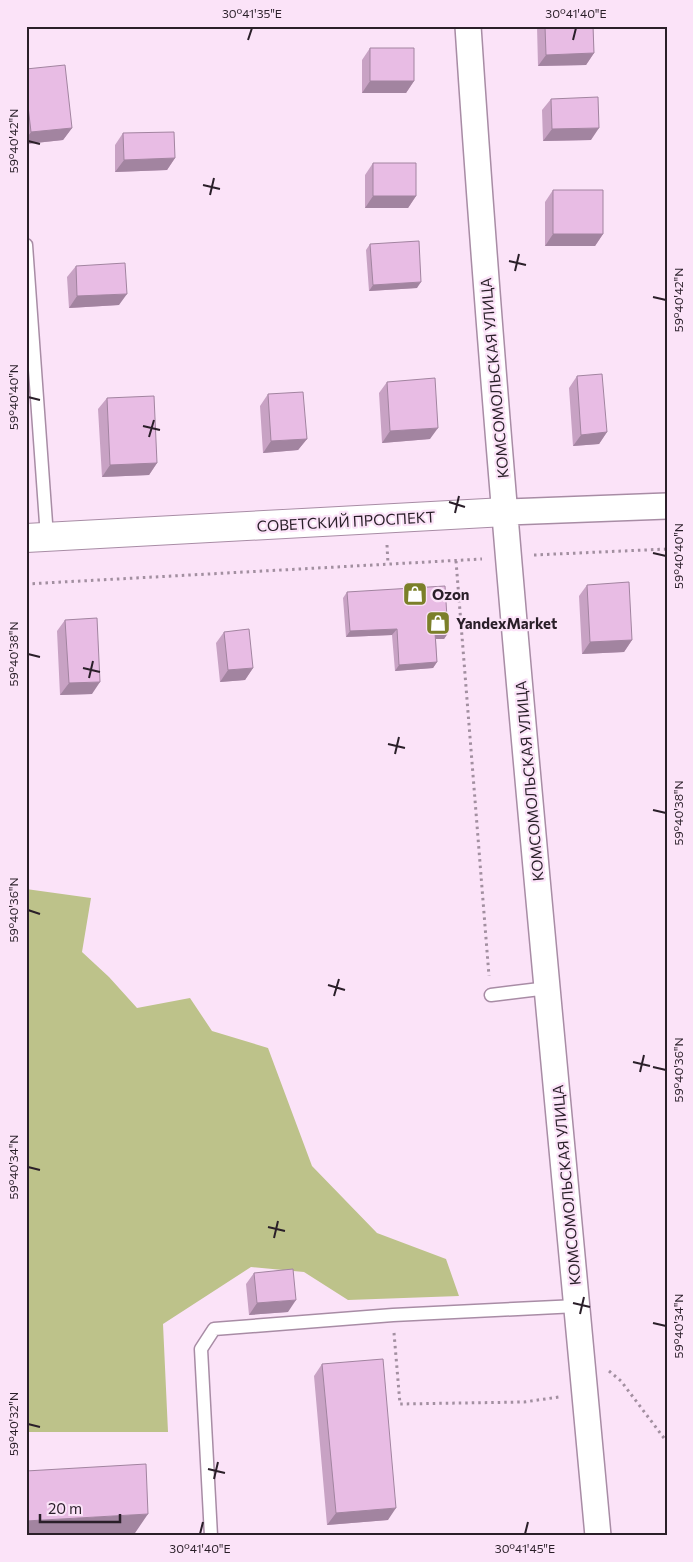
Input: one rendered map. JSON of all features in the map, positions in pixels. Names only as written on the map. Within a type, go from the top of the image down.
[{"type":"street","name":"КОМСОМОЛЬСКАЯ УЛИЦА","points":[[468,26],[483,253],[505,512],[598,1536]]},
{"type":"street","name":"СОВЕТСКИЙ ПРОСПЕКТ","points":[[37,537],[505,512],[667,506]]},
{"type":"lane","points":[[26,244],[37,537]]},
{"type":"lane","points":[[491,995],[548,988]]},
{"type":"lane","points":[[211,1536],[201,1350],[214,1329],[393,1315],[577,1306]]},
{"type":"path","points":[[26,584],[509,556],[667,549]]},
{"type":"path","points":[[456,560],[491,995]]},
{"type":"path","points":[[393,1315],[400,1404],[524,1402],[585,1393]]},
{"type":"path","points":[[580,1346],[621,1382],[667,1442]]},
{"type":"green space","points":[[26,889],[91,898],[82,952],[109,977],[137,1008],[190,998],[212,1031],[268,1048],[312,1166],[377,1233],[446,1259],[459,1296],[348,1300],[304,1272],[251,1267],[163,1324],[168,1432],[26,1432]]},
{"type":"building","points":[[545,26],[593,26],[594,53],[546,55]]},
{"type":"building","points":[[370,48],[414,48],[414,81],[370,81]]},
{"type":"building","points":[[65,65],[72,128],[31,132],[26,89],[26,69]]},
{"type":"building","points":[[598,97],[599,128],[552,129],[551,99]]},
{"type":"building","points":[[174,132],[175,158],[124,160],[123,133]]},
{"type":"building","points":[[373,163],[416,163],[416,196],[373,196]]},
{"type":"building","points":[[553,190],[603,190],[603,234],[553,234]]},
{"type":"building","points":[[419,241],[421,282],[373,285],[370,244]]},
{"type":"building","points":[[125,263],[127,294],[77,296],[76,266]]},
{"type":"building","points":[[602,374],[607,432],[581,435],[577,376]]},
{"type":"building","points":[[435,378],[438,428],[390,431],[387,382]]},
{"type":"building","points":[[303,392],[307,439],[271,441],[268,394]]},
{"type":"building","points":[[154,396],[157,463],[110,465],[107,398]]},
{"type":"building","points":[[629,582],[632,640],[590,642],[587,585]]},
{"type":"building","points":[[445,586],[448,633],[435,633],[437,662],[399,665],[397,629],[350,631],[347,592]]},
{"type":"building","points":[[97,618],[100,682],[69,683],[65,620]]},
{"type":"building","points":[[249,629],[253,668],[228,670],[224,632]]},
{"type":"building","points":[[293,1269],[296,1300],[257,1303],[254,1273]]},
{"type":"building","points":[[383,1359],[396,1508],[336,1513],[322,1364]]},
{"type":"building","points":[[146,1464],[148,1514],[26,1521],[26,1471]]},
{"type":"place","name":"Ozon","points":[[415,594]]},
{"type":"place","name":"YandexMarket","points":[[438,623]]}]
